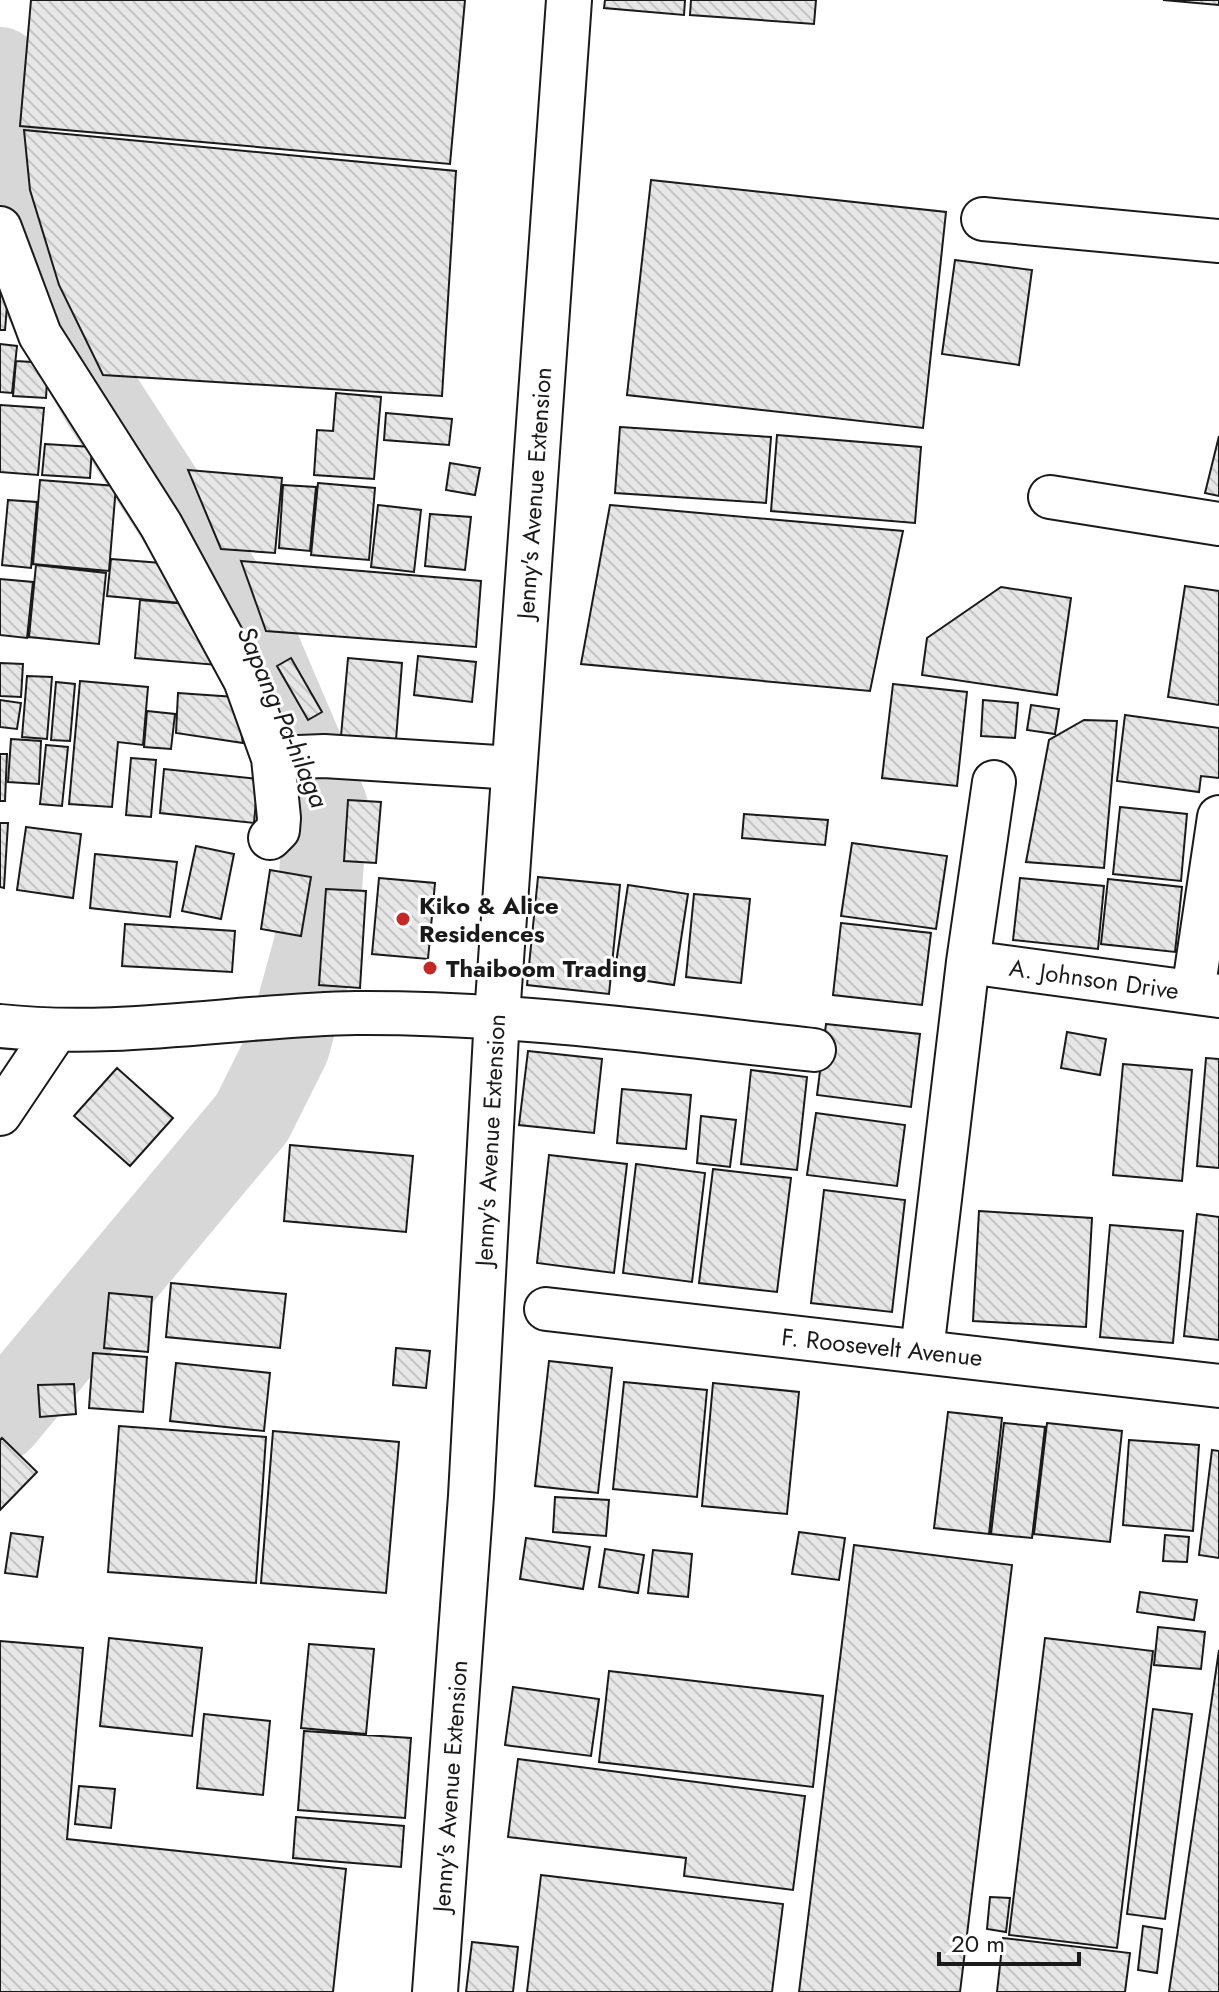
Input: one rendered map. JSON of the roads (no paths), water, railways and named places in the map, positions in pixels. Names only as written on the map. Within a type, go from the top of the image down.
[{"type":"street","name":"Jenny's Avenue Extension","points":[[435,1992],[471,1496],[497,1016],[569,0]]},
{"type":"street","points":[[983,219],[1219,241]]},
{"type":"street","points":[[0,228],[40,335],[168,538],[245,680],[296,757],[278,830],[270,838]]},
{"type":"street","points":[[1050,497],[1219,524]]},
{"type":"street","points":[[296,757],[515,768]]},
{"type":"street","points":[[922,1351],[968,962],[994,782]]},
{"type":"street","points":[[1206,994],[1219,817]]},
{"type":"street","name":"A. Johnson Drive","points":[[968,962],[1206,994]]},
{"type":"street","points":[[0,1026],[55,1032],[352,1013],[497,1016],[814,1050]]},
{"type":"street","points":[[0,1114],[55,1032]]},
{"type":"street","name":"F. Roosevelt Avenue","points":[[546,1309],[1219,1386]]},
{"type":"waterway","name":"Sapang Pa-hilaga","points":[[0,69],[11,192],[33,277],[103,402],[250,629],[326,807],[316,944],[288,1046],[252,1118],[0,1420]]},
{"type":"place","name":"Kiko & Alice Residences","points":[[403,919]]},
{"type":"place","name":"Thaiboom Trading","points":[[430,968]]}]
